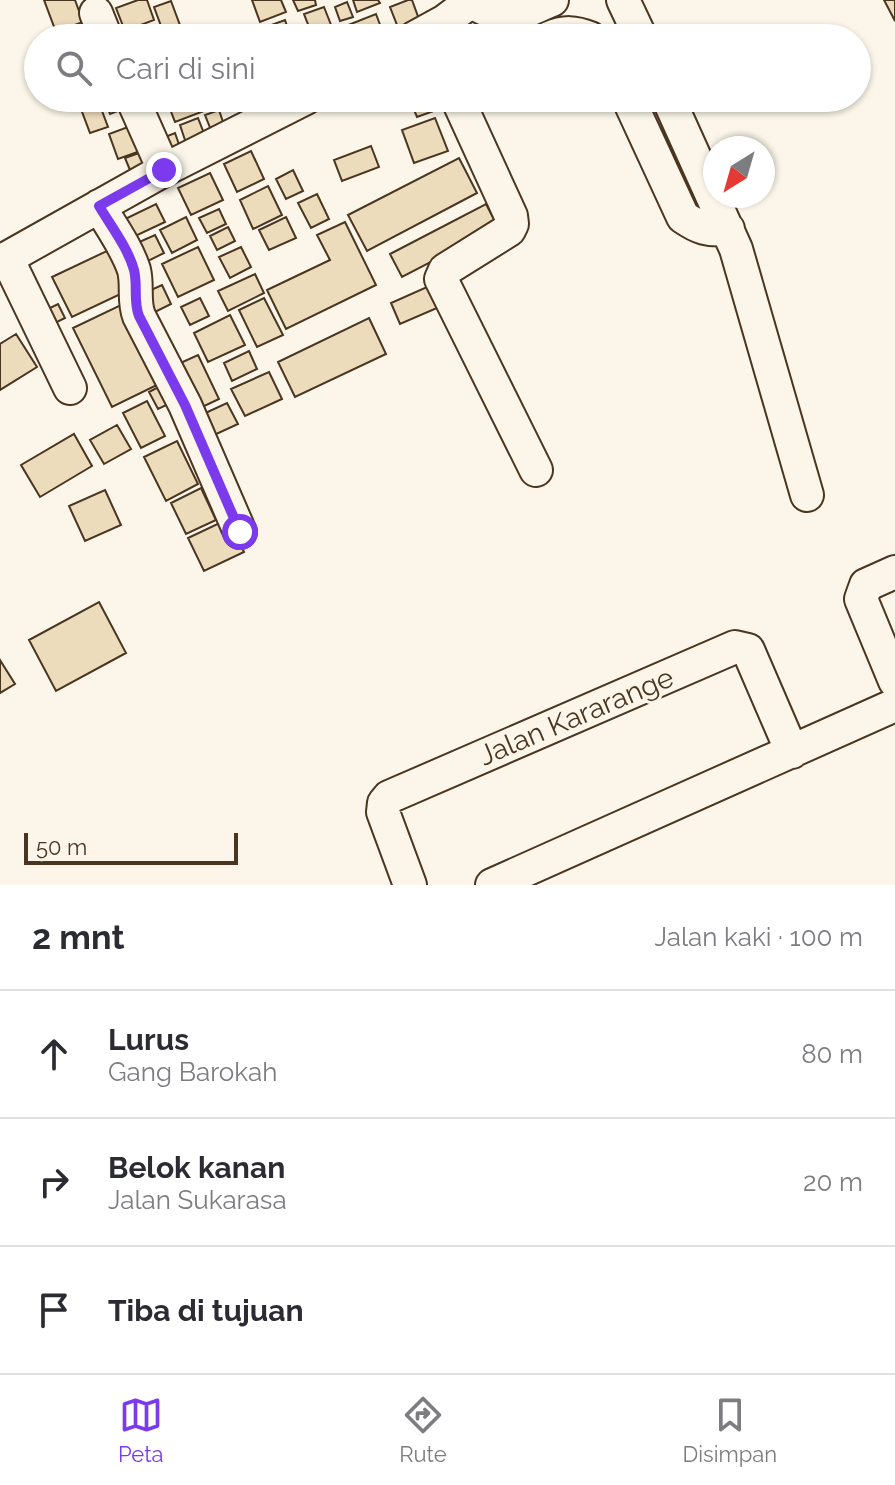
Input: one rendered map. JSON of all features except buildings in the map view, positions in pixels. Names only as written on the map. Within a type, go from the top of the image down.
[{"type":"street","points":[[440,24],[472,1],[506,18],[552,0]]},
{"type":"street","points":[[623,0],[634,24]]},
{"type":"street","points":[[138,112],[164,170]]},
{"type":"street","points":[[70,388],[4,260],[164,170],[278,112]]},
{"type":"street","points":[[463,112],[512,224],[509,230],[445,270],[441,279],[536,470]]},
{"type":"street","points":[[634,112],[683,217],[697,227],[710,231],[728,229]]},
{"type":"street","points":[[674,112],[736,249],[807,495]]},
{"type":"street","points":[[99,206],[133,266],[135,306],[139,316],[185,405],[240,532]]},
{"type":"street","points":[[895,572],[866,585],[861,599],[895,681]]},
{"type":"street","name":"Jalan Kararange","points":[[410,885],[383,812],[384,803],[389,797],[735,647],[748,650],[792,752]]},
{"type":"street","points":[[492,885],[895,705]]},
{"type":"route","points":[[164,170],[99,206],[133,266],[135,306],[139,316],[185,405],[240,532]]}]
